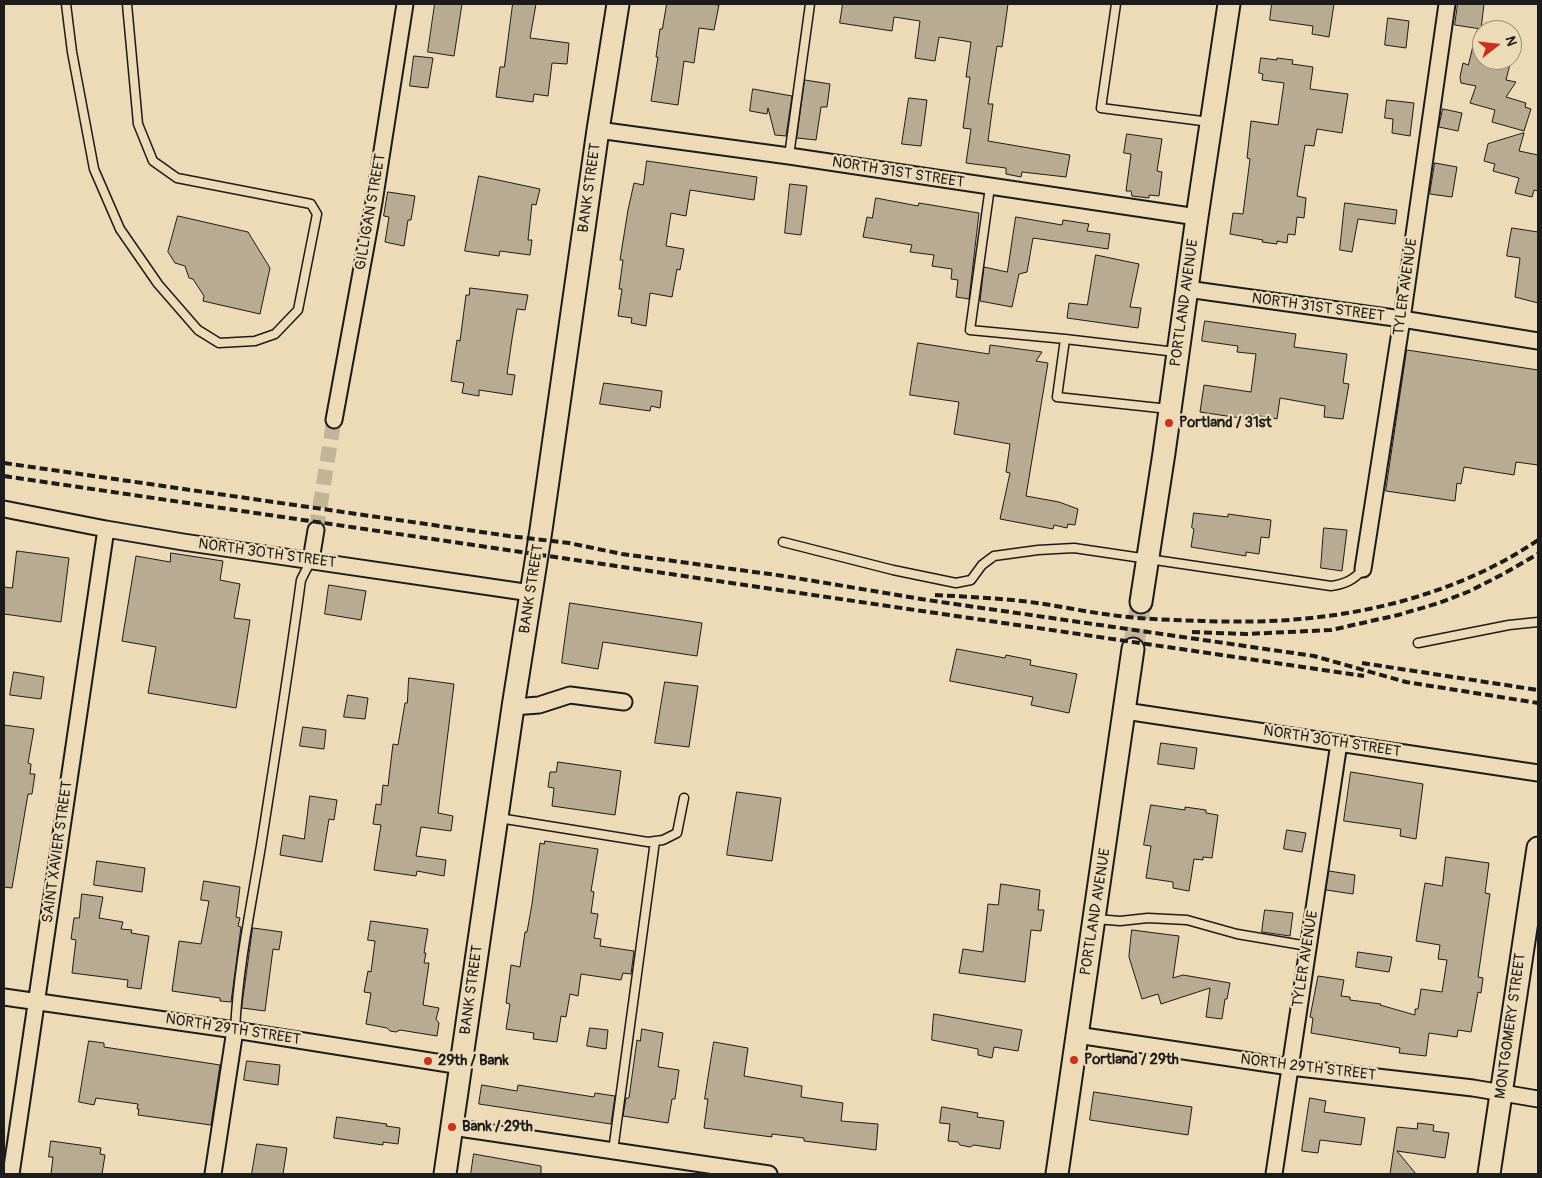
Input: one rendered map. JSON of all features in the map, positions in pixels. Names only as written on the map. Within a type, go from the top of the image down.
[{"type":"street","name":"GILLIGAN STREET","points":[[334,420],[374,202],[405,4]]},
{"type":"street","name":"BANK STREET","points":[[445,1174],[618,4]]},
{"type":"street","name":"PORTLAND AVENUE","points":[[1142,602],[1196,218],[1230,4]]},
{"type":"street","name":"TYLER AVENUE","points":[[1363,569],[1402,319],[1447,4]]},
{"type":"street","name":"NORTH 31ST STREET","points":[[598,130],[789,156],[1196,218]]},
{"type":"street","name":"NORTH 31ST STREET","points":[[1186,289],[1402,319],[1538,341]]},
{"type":"street","name":"NORTH 30TH STREET","points":[[4,509],[106,529],[531,593]]},
{"type":"street","name":"SAINT XAVIER STREET","points":[[11,1174],[106,529]]},
{"type":"street","points":[[310,560],[316,530]]},
{"type":"street","name":"PORTLAND AVENUE","points":[[1057,1174],[1133,649]]},
{"type":"street","points":[[513,706],[539,704],[570,695],[624,702]]},
{"type":"street","name":"NORTH 30TH STREET","points":[[1125,711],[1538,773]]},
{"type":"street","name":"TYLER AVENUE","points":[[1274,1174],[1339,743]]},
{"type":"street","name":"MONTGOMERY STREET","points":[[1489,1174],[1538,848]]},
{"type":"street","name":"NORTH 29TH STREET","points":[[4,997],[236,1030],[461,1066]]},
{"type":"street","points":[[213,1174],[236,1030]]},
{"type":"street","name":"NORTH 29TH STREET","points":[[1077,1035],[1290,1067],[1448,1084],[1538,1099]]},
{"type":"street","points":[[452,1127],[751,1173],[769,1174]]},
{"type":"lane","points":[[66,4],[72,52],[94,169],[120,229],[158,284],[198,330],[219,343],[255,341],[275,334],[298,310],[317,214],[311,204],[177,178],[152,161],[138,124],[127,4]]},
{"type":"lane","points":[[789,156],[810,4]]},
{"type":"lane","points":[[1116,4],[1101,108],[1212,123]]},
{"type":"lane","points":[[990,187],[970,330],[1178,352]]},
{"type":"lane","points":[[1065,339],[1057,397],[1170,409]]},
{"type":"lane","points":[[783,542],[893,570],[956,583],[971,580],[982,565],[994,556],[1038,550],[1074,548],[1331,586],[1349,581],[1356,577],[1363,569]]},
{"type":"lane","points":[[236,1030],[236,1008],[245,944],[281,724],[301,580],[310,560]]},
{"type":"lane","points":[[1418,643],[1509,624],[1538,622]]},
{"type":"lane","points":[[497,818],[648,842],[663,840],[677,833],[684,798]]},
{"type":"lane","points":[[613,1151],[655,841]]},
{"type":"lane","points":[[1094,919],[1120,921],[1148,918],[1187,920],[1237,934],[1308,946]]},
{"type":"building","points":[[435,4],[462,4],[454,56],[428,52]]},
{"type":"building","points":[[513,4],[536,4],[530,38],[569,43],[567,64],[552,63],[548,96],[534,94],[533,102],[496,97],[500,67],[504,67]]},
{"type":"building","points":[[667,4],[719,5],[714,30],[699,28],[694,63],[684,61],[678,105],[651,101],[660,29],[662,29]]},
{"type":"building","points":[[843,4],[1008,4],[1002,47],[997,46],[988,104],[993,104],[988,141],[1070,155],[1066,177],[1022,172],[1021,177],[1006,174],[1006,168],[966,163],[971,129],[963,128],[970,77],[966,77],[971,42],[939,37],[935,61],[915,58],[920,21],[894,17],[892,31],[840,23]]},
{"type":"building","points":[[1272,4],[1334,4],[1329,37],[1312,34],[1313,26],[1270,20]]},
{"type":"building","points":[[1458,4],[1484,4],[1482,20],[1472,20],[1472,28],[1455,25]]},
{"type":"building","points":[[1388,18],[1409,21],[1406,48],[1385,45]]},
{"type":"building","points":[[1472,50],[1472,70],[1508,70],[1506,80],[1516,82],[1506,97],[1526,103],[1525,107],[1531,109],[1524,131],[1492,122],[1495,110],[1470,103],[1476,86],[1461,83],[1460,77],[1463,63],[1468,65]]},
{"type":"building","points":[[414,56],[433,58],[428,88],[410,86]]},
{"type":"building","points":[[1261,58],[1293,60],[1292,64],[1313,67],[1310,89],[1348,94],[1342,133],[1317,129],[1314,146],[1305,145],[1297,196],[1306,198],[1304,218],[1297,217],[1295,235],[1288,234],[1287,243],[1277,241],[1277,244],[1262,242],[1263,240],[1230,234],[1233,213],[1243,214],[1250,159],[1247,158],[1251,121],[1278,125],[1284,83],[1262,80],[1263,74],[1259,73]]},
{"type":"building","points":[[805,80],[830,84],[827,107],[821,107],[816,140],[797,138]]},
{"type":"building","points":[[753,89],[792,96],[786,136],[775,135],[768,108],[767,114],[750,111]]},
{"type":"building","points":[[909,98],[927,100],[921,146],[902,144]]},
{"type":"building","points":[[1387,100],[1414,103],[1410,136],[1392,133],[1393,119],[1385,118]]},
{"type":"building","points":[[1443,109],[1462,113],[1458,131],[1439,127]]},
{"type":"building","points":[[1524,133],[1519,151],[1538,155],[1538,191],[1534,190],[1532,197],[1515,193],[1519,178],[1493,171],[1495,164],[1484,161],[1488,144]]},
{"type":"building","points":[[1127,134],[1162,139],[1157,171],[1162,172],[1159,196],[1149,195],[1149,198],[1132,196],[1131,191],[1126,191],[1131,154],[1124,153]]},
{"type":"building","points":[[647,161],[757,177],[754,200],[690,190],[686,216],[671,213],[666,246],[684,249],[680,270],[677,269],[672,297],[650,293],[646,326],[631,323],[632,318],[618,316],[622,289],[619,289],[623,260],[620,260],[628,210],[634,183],[643,185]]},
{"type":"building","points":[[1435,163],[1457,167],[1452,197],[1430,194]]},
{"type":"building","points":[[479,176],[540,189],[536,205],[532,204],[528,240],[532,240],[530,255],[500,251],[499,256],[465,251]]},
{"type":"building","points":[[790,184],[807,186],[801,235],[785,233]]},
{"type":"building","points":[[388,192],[415,196],[411,220],[408,220],[404,246],[385,242],[389,217],[384,216]]},
{"type":"building","points":[[876,198],[918,206],[919,203],[979,213],[969,299],[956,297],[958,280],[951,279],[952,269],[932,266],[934,255],[910,252],[912,245],[863,237],[867,217],[872,218]]},
{"type":"building","points":[[1345,203],[1397,210],[1395,224],[1358,219],[1352,252],[1340,250]]},
{"type":"building","points":[[178,216],[248,232],[270,268],[260,314],[203,301],[204,296],[193,279],[189,278],[185,266],[175,263],[168,252]]},
{"type":"building","points":[[1016,217],[1062,225],[1063,220],[1089,224],[1087,231],[1110,234],[1108,249],[1033,238],[1027,272],[1019,274],[1012,307],[980,301],[984,267],[1007,272]]},
{"type":"building","points":[[1512,228],[1538,232],[1538,303],[1515,297],[1520,258],[1507,256]]},
{"type":"building","points":[[1096,255],[1139,264],[1130,307],[1141,308],[1138,328],[1067,318],[1069,303],[1087,305]]},
{"type":"building","points":[[470,288],[528,295],[525,310],[517,309],[512,339],[507,374],[515,375],[512,395],[479,390],[479,396],[462,393],[464,383],[451,381],[457,340],[460,341],[466,295],[469,295]]},
{"type":"building","points":[[1205,321],[1296,334],[1294,347],[1347,354],[1343,383],[1349,384],[1343,419],[1324,417],[1325,406],[1280,398],[1277,419],[1248,414],[1247,419],[1200,412],[1204,385],[1251,392],[1256,354],[1237,352],[1238,346],[1202,341]]},
{"type":"building","points":[[918,343],[989,354],[990,345],[1042,352],[1036,361],[1048,363],[1026,496],[1059,502],[1078,509],[1075,525],[1068,524],[1067,528],[1054,525],[1053,529],[1000,519],[1010,473],[1006,472],[1010,444],[954,434],[959,402],[910,395]]},
{"type":"building","points":[[1407,350],[1538,370],[1538,465],[1516,462],[1514,475],[1464,467],[1461,484],[1457,483],[1455,501],[1386,491]]},
{"type":"building","points":[[604,383],[662,391],[660,408],[651,406],[650,411],[600,404]]},
{"type":"building","points":[[1194,513],[1228,517],[1228,514],[1271,520],[1269,538],[1261,537],[1259,554],[1246,552],[1246,556],[1191,547]]},
{"type":"building","points":[[1324,528],[1347,530],[1342,571],[1321,568]]},
{"type":"building","points":[[17,551],[69,558],[61,622],[4,614],[4,587],[12,588]]},
{"type":"building","points":[[171,553],[223,561],[220,580],[240,584],[234,618],[250,620],[236,708],[148,693],[156,647],[122,641],[136,556],[170,562]]},
{"type":"building","points":[[329,585],[366,591],[361,620],[325,614]]},
{"type":"building","points":[[570,603],[702,623],[697,656],[603,642],[598,669],[562,663]]},
{"type":"building","points":[[957,649],[1005,658],[1006,655],[1031,660],[1030,665],[1077,674],[1069,713],[1031,705],[1033,697],[950,681]]},
{"type":"building","points":[[14,672],[44,677],[41,699],[10,695]]},
{"type":"building","points":[[409,678],[454,684],[438,813],[453,816],[451,831],[421,827],[416,856],[446,860],[444,876],[417,871],[416,876],[374,870],[381,825],[373,824],[376,804],[381,805],[383,785],[388,786],[393,744],[398,745],[405,703],[407,703]]},
{"type":"building","points":[[665,682],[698,686],[689,747],[655,743]]},
{"type":"building","points":[[348,695],[368,698],[365,719],[344,717]]},
{"type":"building","points":[[4,725],[34,729],[28,763],[31,764],[30,774],[35,774],[32,794],[28,794],[12,888],[4,887]]},
{"type":"building","points":[[303,727],[326,730],[324,749],[300,746]]},
{"type":"building","points":[[1161,743],[1197,748],[1194,769],[1158,764]]},
{"type":"building","points":[[558,762],[621,771],[615,815],[552,806],[554,788],[548,787],[550,772],[556,772]]},
{"type":"building","points":[[1351,772],[1423,784],[1416,839],[1400,836],[1401,829],[1344,821]]},
{"type":"building","points":[[737,792],[781,798],[772,861],[727,855]]},
{"type":"building","points":[[310,796],[337,800],[334,820],[329,819],[322,862],[280,855],[283,835],[304,839]]},
{"type":"building","points":[[1151,805],[1185,810],[1185,807],[1206,810],[1206,813],[1218,815],[1212,858],[1194,859],[1189,891],[1173,888],[1173,882],[1146,878],[1151,846],[1144,845]]},
{"type":"building","points":[[1287,830],[1306,833],[1302,852],[1284,849]]},
{"type":"building","points":[[545,841],[598,849],[591,891],[594,892],[591,913],[598,914],[594,938],[601,939],[600,946],[634,951],[631,974],[623,973],[621,980],[581,974],[578,996],[570,994],[566,1017],[561,1016],[557,1042],[533,1039],[534,1033],[506,1029],[510,1004],[506,1003],[511,965],[520,967],[525,932],[527,932],[532,904],[540,843],[544,844]]},
{"type":"building","points":[[1446,857],[1489,863],[1485,893],[1490,894],[1478,977],[1483,978],[1481,993],[1478,992],[1471,1032],[1458,1030],[1457,1037],[1429,1033],[1426,1056],[1399,1053],[1400,1048],[1311,1033],[1313,1018],[1310,1017],[1318,976],[1344,980],[1341,996],[1350,997],[1350,1000],[1381,1004],[1415,1015],[1415,1009],[1418,1009],[1421,989],[1442,992],[1447,960],[1438,959],[1440,945],[1416,941],[1425,883],[1442,886]]},
{"type":"building","points":[[97,861],[145,868],[142,892],[94,885]]},
{"type":"building","points":[[1329,871],[1355,875],[1353,894],[1326,890]]},
{"type":"building","points":[[204,881],[240,887],[236,917],[240,918],[238,926],[241,927],[231,1002],[220,1001],[220,998],[172,991],[179,941],[201,944],[209,901],[201,900]]},
{"type":"building","points":[[1001,884],[1040,890],[1038,910],[1044,910],[1041,931],[1031,930],[1025,982],[959,973],[963,949],[983,952],[988,904],[998,905]]},
{"type":"building","points":[[82,894],[103,897],[99,918],[123,922],[121,929],[132,930],[131,933],[149,936],[141,989],[127,987],[128,980],[72,973],[76,940],[71,939],[74,918],[79,918]]},
{"type":"building","points":[[1265,910],[1293,913],[1290,936],[1262,932]]},
{"type":"building","points":[[371,921],[428,929],[424,963],[429,963],[423,1005],[439,1008],[436,1019],[439,1023],[437,1036],[400,1030],[396,1032],[390,1031],[387,1028],[366,1024],[371,993],[364,992],[368,971],[371,972],[375,941],[368,940]]},
{"type":"building","points":[[253,928],[282,932],[279,950],[273,949],[265,1011],[242,1008]]},
{"type":"building","points":[[1132,930],[1179,936],[1173,978],[1183,975],[1230,983],[1222,1019],[1206,1017],[1210,988],[1161,1004],[1158,994],[1142,999],[1129,957]]},
{"type":"building","points":[[1358,952],[1392,957],[1389,972],[1356,967]]},
{"type":"building","points":[[934,1014],[1022,1030],[1018,1051],[994,1047],[992,1058],[978,1055],[978,1049],[932,1040]]},
{"type":"building","points":[[590,1028],[608,1030],[606,1049],[587,1046]]},
{"type":"building","points":[[642,1029],[663,1033],[658,1067],[679,1070],[675,1099],[672,1099],[668,1123],[623,1116],[626,1098],[629,1098],[637,1040],[640,1041]]},
{"type":"building","points":[[89,1041],[104,1043],[104,1047],[220,1065],[211,1125],[138,1115],[138,1104],[96,1098],[94,1105],[79,1102]]},
{"type":"building","points":[[714,1042],[748,1048],[744,1076],[802,1086],[801,1097],[843,1103],[841,1121],[878,1124],[876,1150],[804,1141],[804,1138],[772,1134],[772,1137],[704,1128],[708,1099],[705,1099]]},
{"type":"building","points":[[247,1061],[280,1065],[278,1085],[244,1080]]},
{"type":"building","points":[[482,1085],[517,1091],[518,1085],[594,1097],[595,1093],[615,1096],[611,1124],[479,1104]]},
{"type":"building","points":[[1094,1092],[1192,1107],[1188,1135],[1090,1120]]},
{"type":"building","points":[[1310,1098],[1326,1101],[1324,1112],[1365,1118],[1361,1145],[1320,1140],[1318,1153],[1302,1151]]},
{"type":"building","points":[[942,1107],[978,1113],[977,1117],[1004,1121],[1000,1149],[974,1145],[970,1147],[960,1145],[958,1142],[948,1141],[950,1124],[940,1123]]},
{"type":"building","points":[[337,1117],[387,1124],[386,1126],[400,1128],[398,1144],[383,1142],[383,1145],[334,1138]]},
{"type":"building","points":[[1418,1123],[1434,1125],[1433,1131],[1449,1133],[1445,1158],[1397,1151],[1416,1174],[1390,1174],[1397,1127],[1417,1129]]},
{"type":"building","points":[[51,1141],[101,1148],[100,1154],[105,1155],[102,1174],[51,1174],[53,1157],[49,1157]]},
{"type":"building","points":[[257,1144],[287,1148],[283,1174],[252,1174]]},
{"type":"building","points":[[474,1154],[541,1166],[541,1174],[471,1174]]},
{"type":"tunnel","points":[[316,530],[334,420]]},
{"type":"tunnel","points":[[1133,649],[1141,602]]},
{"type":"railway","points":[[4,463],[569,543],[622,554],[784,576],[927,600],[1314,656],[1406,682],[1538,703]]},
{"type":"railway","points":[[4,476],[1364,676]]},
{"type":"railway","points":[[935,595],[1024,601],[1116,616],[1153,619],[1239,622],[1300,619],[1362,610],[1424,594],[1454,584],[1483,571],[1511,557],[1538,540]]},
{"type":"railway","points":[[1192,632],[1246,634],[1331,630],[1398,615],[1439,603],[1470,591],[1538,554]]},
{"type":"railway","points":[[1362,663],[1538,690]]},
{"type":"place","name":"Portland / 31st","points":[[1169,423]]},
{"type":"place","name":"Portland / 29th","points":[[1074,1060]]},
{"type":"place","name":"29th / Bank","points":[[428,1061]]},
{"type":"place","name":"Bank / 29th","points":[[452,1127]]}]
